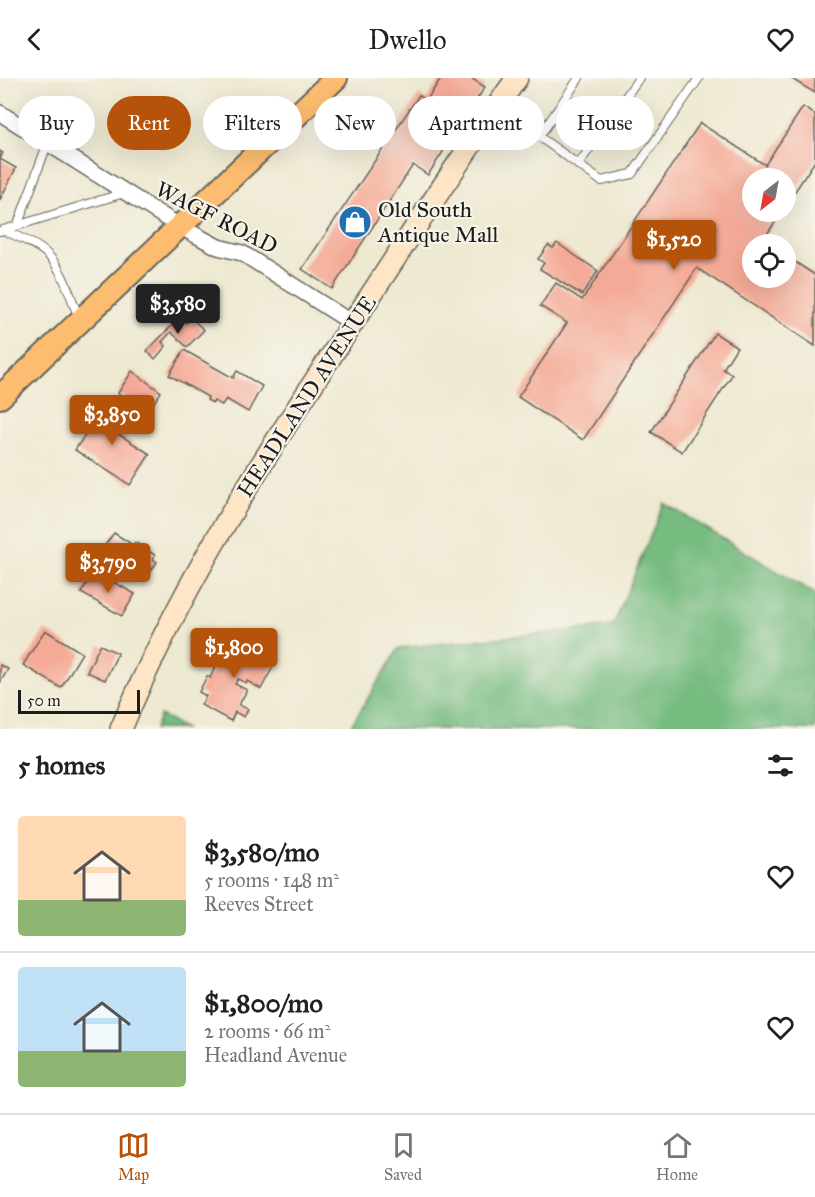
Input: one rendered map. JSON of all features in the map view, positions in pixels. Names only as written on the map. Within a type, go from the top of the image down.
[{"type":"main road","points":[[0,397],[336,78]]},
{"type":"main road","name":"HEADLAND AVENUE","points":[[504,96],[517,78]]},
{"type":"main road","name":"HEADLAND AVENUE","points":[[121,729],[154,654],[213,542],[274,442],[468,150]]},
{"type":"street","name":"WAGF ROAD","points":[[0,113],[18,124]]},
{"type":"street","name":"WAGF ROAD","points":[[60,150],[179,226],[218,247],[242,253],[352,323]]},
{"type":"lane","points":[[544,129],[579,78]]},
{"type":"lane","points":[[579,165],[639,78]]},
{"type":"lane","points":[[544,140],[602,181],[632,174],[699,78]]},
{"type":"lane","points":[[18,224],[45,150]]},
{"type":"lane","points":[[2,231],[18,224],[124,193]]},
{"type":"lane","points":[[2,231],[32,244],[48,255],[59,272],[80,320]]},
{"type":"green space","points":[[664,503],[815,594],[815,729],[349,729],[399,648],[613,626]]},
{"type":"green space","points":[[160,715],[185,729],[155,729]]},
{"type":"building","name":"Old South Antique Mall","points":[[441,78],[471,78],[485,87],[479,96],[429,96]]},
{"type":"building","points":[[790,78],[815,78],[815,93]]},
{"type":"building","points":[[803,107],[815,115],[815,161],[796,190],[796,168],[742,168],[742,222],[775,222],[767,234],[742,234],[742,288],[796,288],[796,263],[815,275],[815,346],[697,268],[583,440],[518,397],[567,323],[540,306],[556,283],[582,300],[700,123],[765,165]]},
{"type":"building","name":"Old South Antique Mall","points":[[408,111],[408,150],[444,150],[428,175],[413,165],[332,289],[302,269],[382,150],[396,150],[396,129]]},
{"type":"building","points":[[0,159],[16,168],[0,200]]},
{"type":"building","points":[[557,243],[598,271],[582,295],[540,269],[544,263],[538,259],[548,245],[553,248]]},
{"type":"building","points":[[180,317],[186,323],[191,318],[204,330],[187,347],[171,332],[162,342],[166,346],[155,359],[147,351]]},
{"type":"building","points":[[715,333],[737,347],[723,369],[732,375],[682,452],[651,432]]},
{"type":"building","points":[[184,350],[233,378],[237,371],[262,386],[248,412],[226,399],[222,405],[214,401],[213,403],[207,400],[208,397],[169,375]]},
{"type":"building","points":[[132,371],[161,392],[149,410],[141,405],[139,407],[118,393]]},
{"type":"building","points":[[106,403],[126,415],[115,432],[150,454],[130,485],[75,450]]},
{"type":"building","points":[[114,533],[130,543],[128,546],[131,548],[135,542],[155,555],[153,559],[157,562],[149,574],[144,571],[142,574],[103,548]]},
{"type":"building","points":[[94,571],[135,594],[122,616],[81,593]]},
{"type":"building","points":[[45,630],[82,653],[61,688],[23,665]]},
{"type":"building","points":[[231,635],[255,648],[253,653],[274,665],[261,689],[238,679],[235,684],[247,690],[239,705],[248,709],[244,717],[235,712],[231,721],[201,705],[206,696],[199,692],[207,676],[210,678]]},
{"type":"building","points":[[100,645],[118,653],[105,680],[87,672]]},
{"type":"building","points":[[0,665],[8,669],[0,683]]},
{"type":"place","name":"Old South Antique Mall","points":[[355,222]]}]
